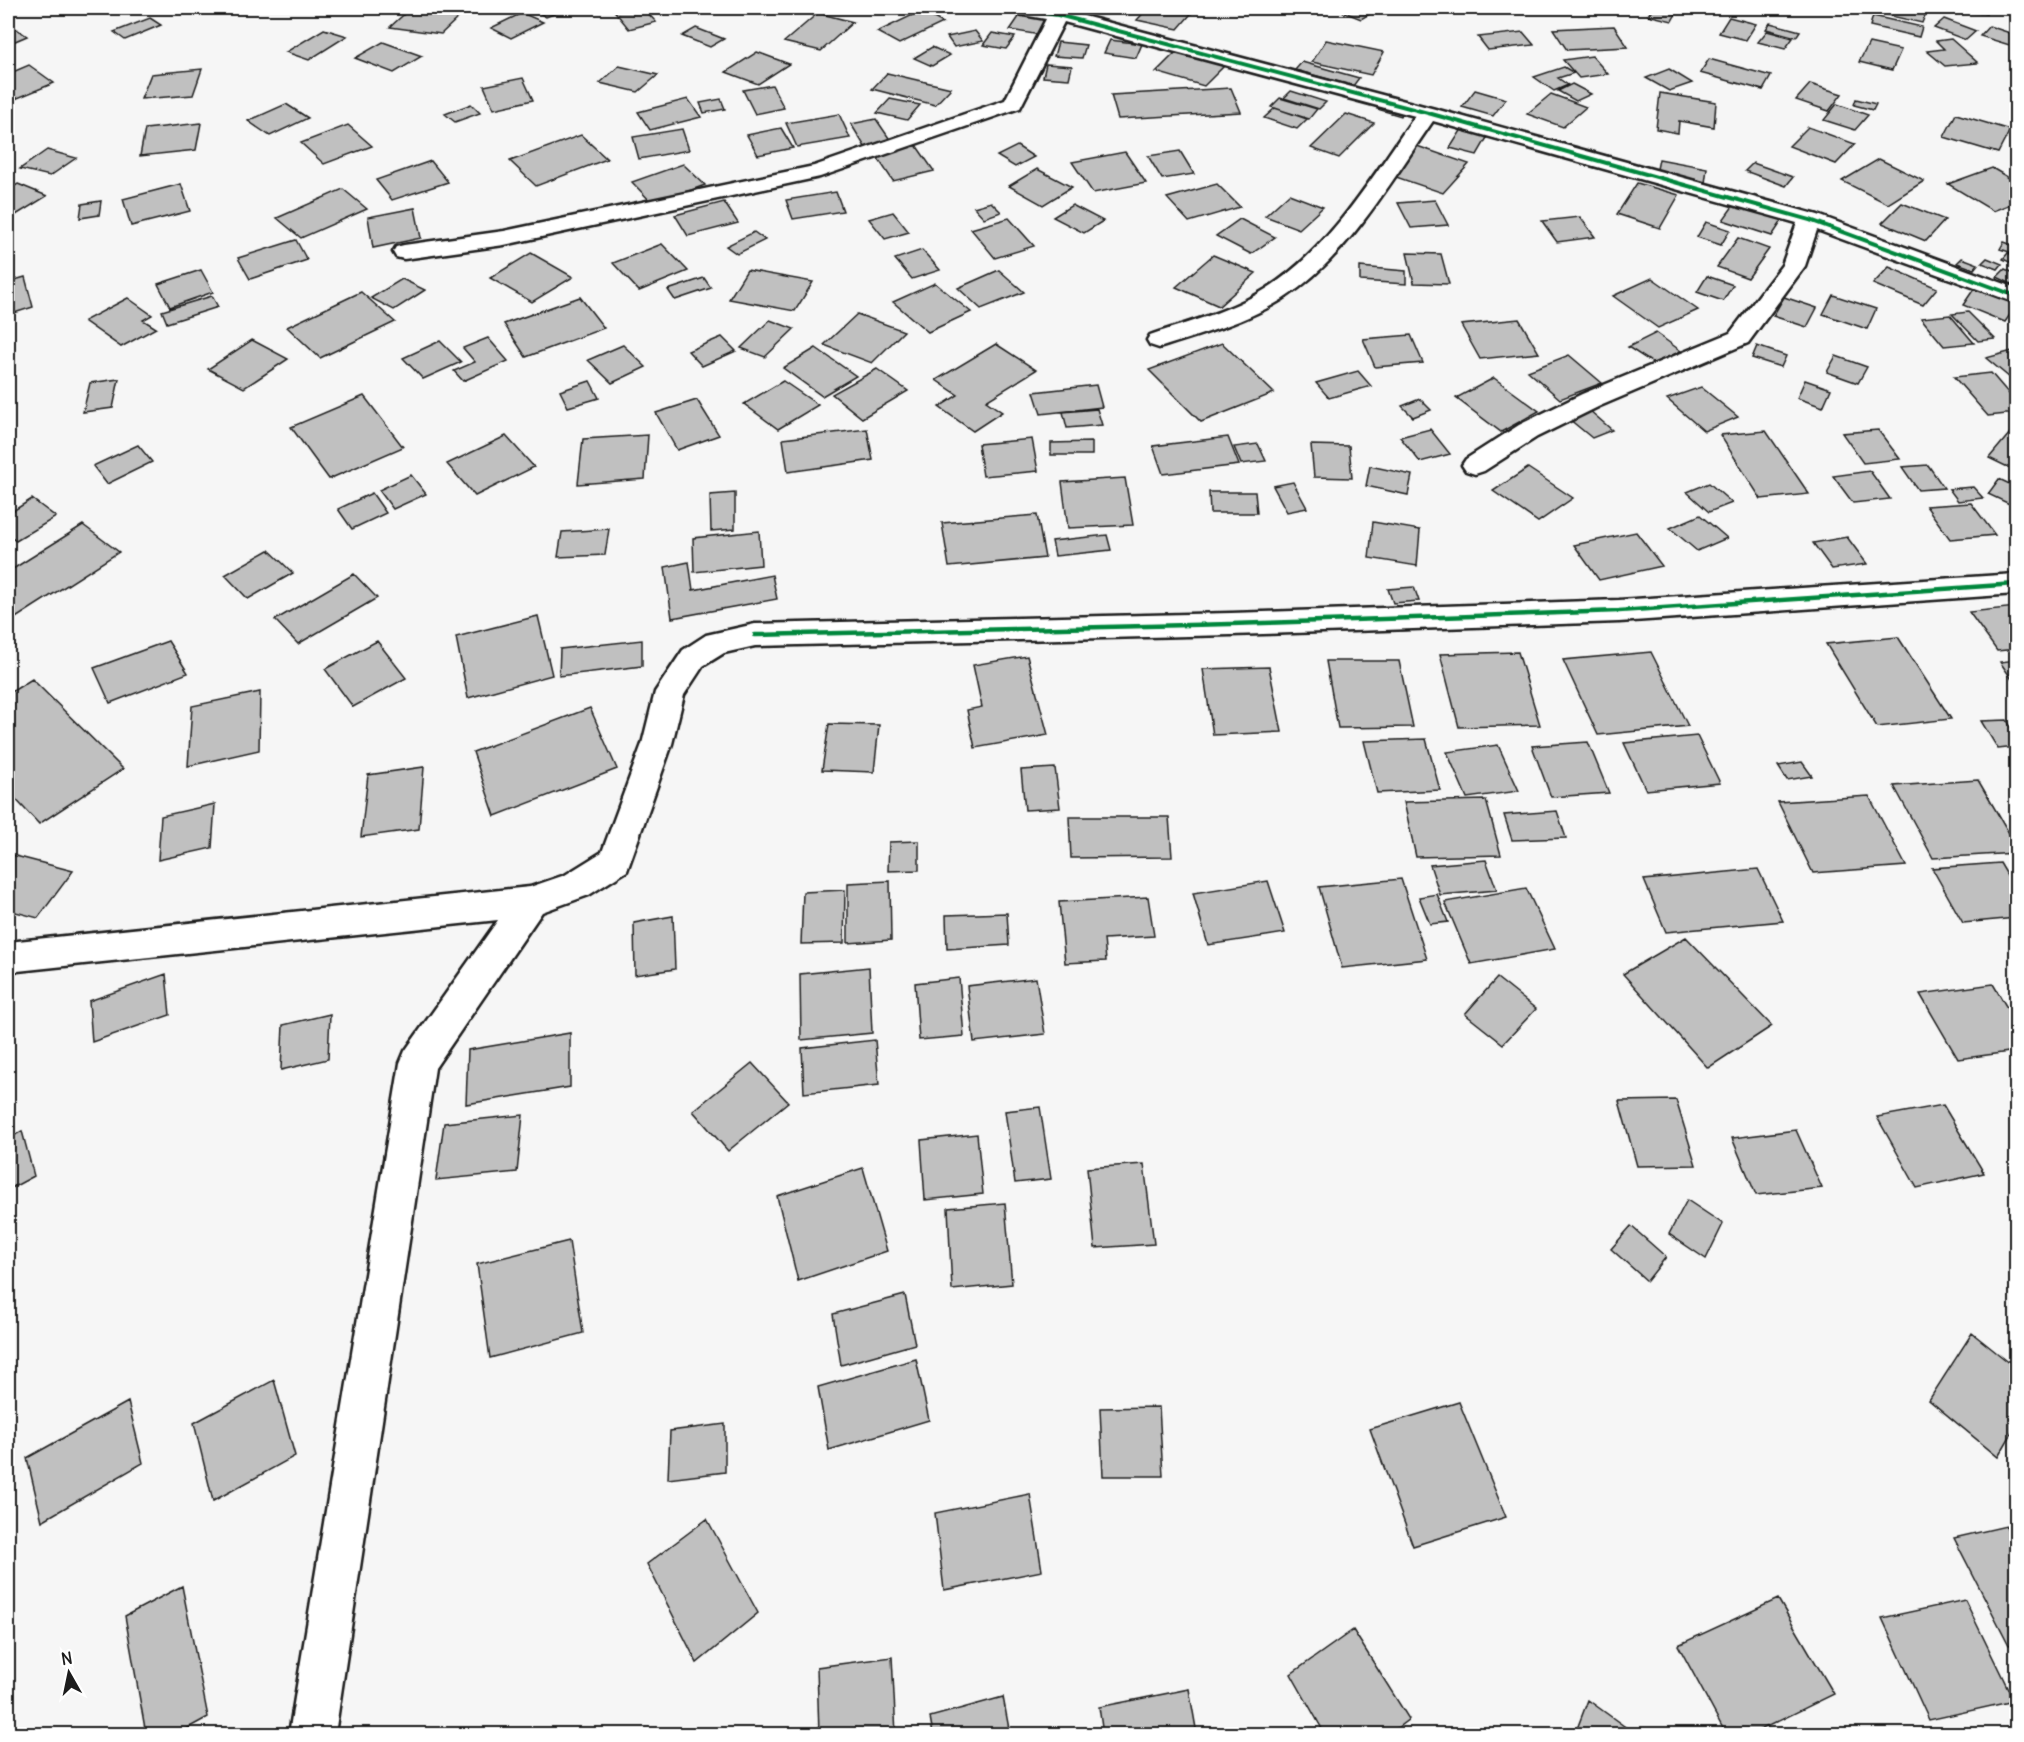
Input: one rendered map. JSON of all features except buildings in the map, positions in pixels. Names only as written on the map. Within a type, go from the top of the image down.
[{"type":"street","points":[[1013,8],[1058,15],[1428,113],[1810,220],[2016,296]]},
{"type":"street","points":[[404,252],[504,238],[820,171],[1013,104],[1058,15]]},
{"type":"street","points":[[1159,340],[1227,317],[1275,294],[1327,252],[1428,113]]},
{"type":"street","points":[[1475,465],[1528,431],[1591,400],[1738,338],[1793,266],[1810,220]]},
{"type":"street","points":[[8,957],[530,902],[577,885],[615,861],[657,744],[669,692],[693,658],[716,643],[755,635],[1231,624],[1619,611],[2016,584]]},
{"type":"street","points":[[312,1734],[418,1063],[530,902]]},
{"type":"cycle path","points":[[1013,8],[1058,15],[1428,113],[1810,220],[2016,296]]},
{"type":"cycle path","points":[[755,635],[1231,624],[1619,611],[2016,584]]}]
